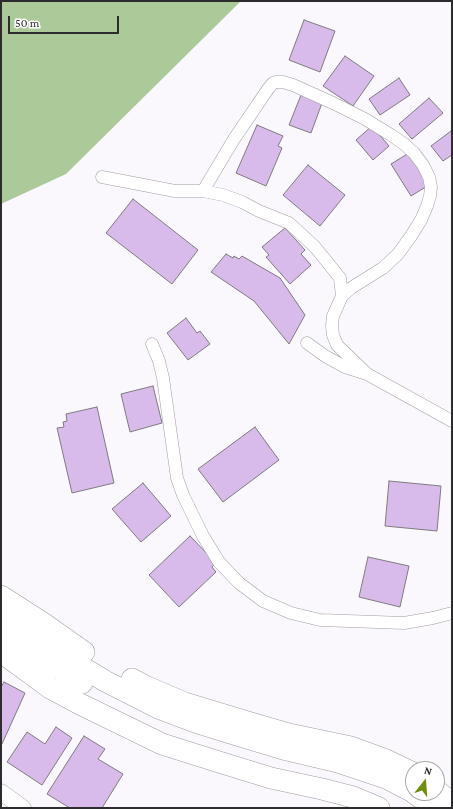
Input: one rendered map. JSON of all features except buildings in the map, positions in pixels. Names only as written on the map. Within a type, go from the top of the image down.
[{"type":"highway","points":[[1,596],[90,656],[152,689],[185,703],[251,724],[351,747],[384,759],[405,769]]},
{"type":"highway","points":[[1,612],[46,644],[87,670],[105,681],[158,708],[195,722],[283,749],[338,762],[371,773],[405,788]]},
{"type":"highway","points":[[1,632],[101,694],[157,722],[221,745],[271,759],[359,780],[406,801],[414,808]]},
{"type":"highway","points":[[1,652],[50,688],[119,724],[162,744],[271,778],[353,797],[379,808]]},
{"type":"highway","points":[[425,801],[434,808]]},
{"type":"main road","points":[[1,792],[18,806]]},
{"type":"street","points":[[204,191],[234,139],[268,89],[273,83],[276,82],[293,85],[351,112],[391,135],[404,144],[414,154],[423,165],[429,177],[430,196],[421,220],[398,254],[383,268],[351,288],[342,296],[333,316],[333,335],[337,345],[367,374]]},
{"type":"street","points":[[102,177],[175,191],[204,191],[223,195],[289,223],[316,247],[340,278],[342,296]]},
{"type":"street","points":[[307,343],[325,356],[345,367],[367,374],[452,421]]},
{"type":"street","points":[[152,344],[159,361],[163,378],[177,478],[183,495],[203,536],[219,562],[239,583],[263,601],[290,613],[320,620],[404,623],[434,618],[452,613]]},
{"type":"green space","points":[[1,1],[241,1],[66,174],[1,204]]}]
